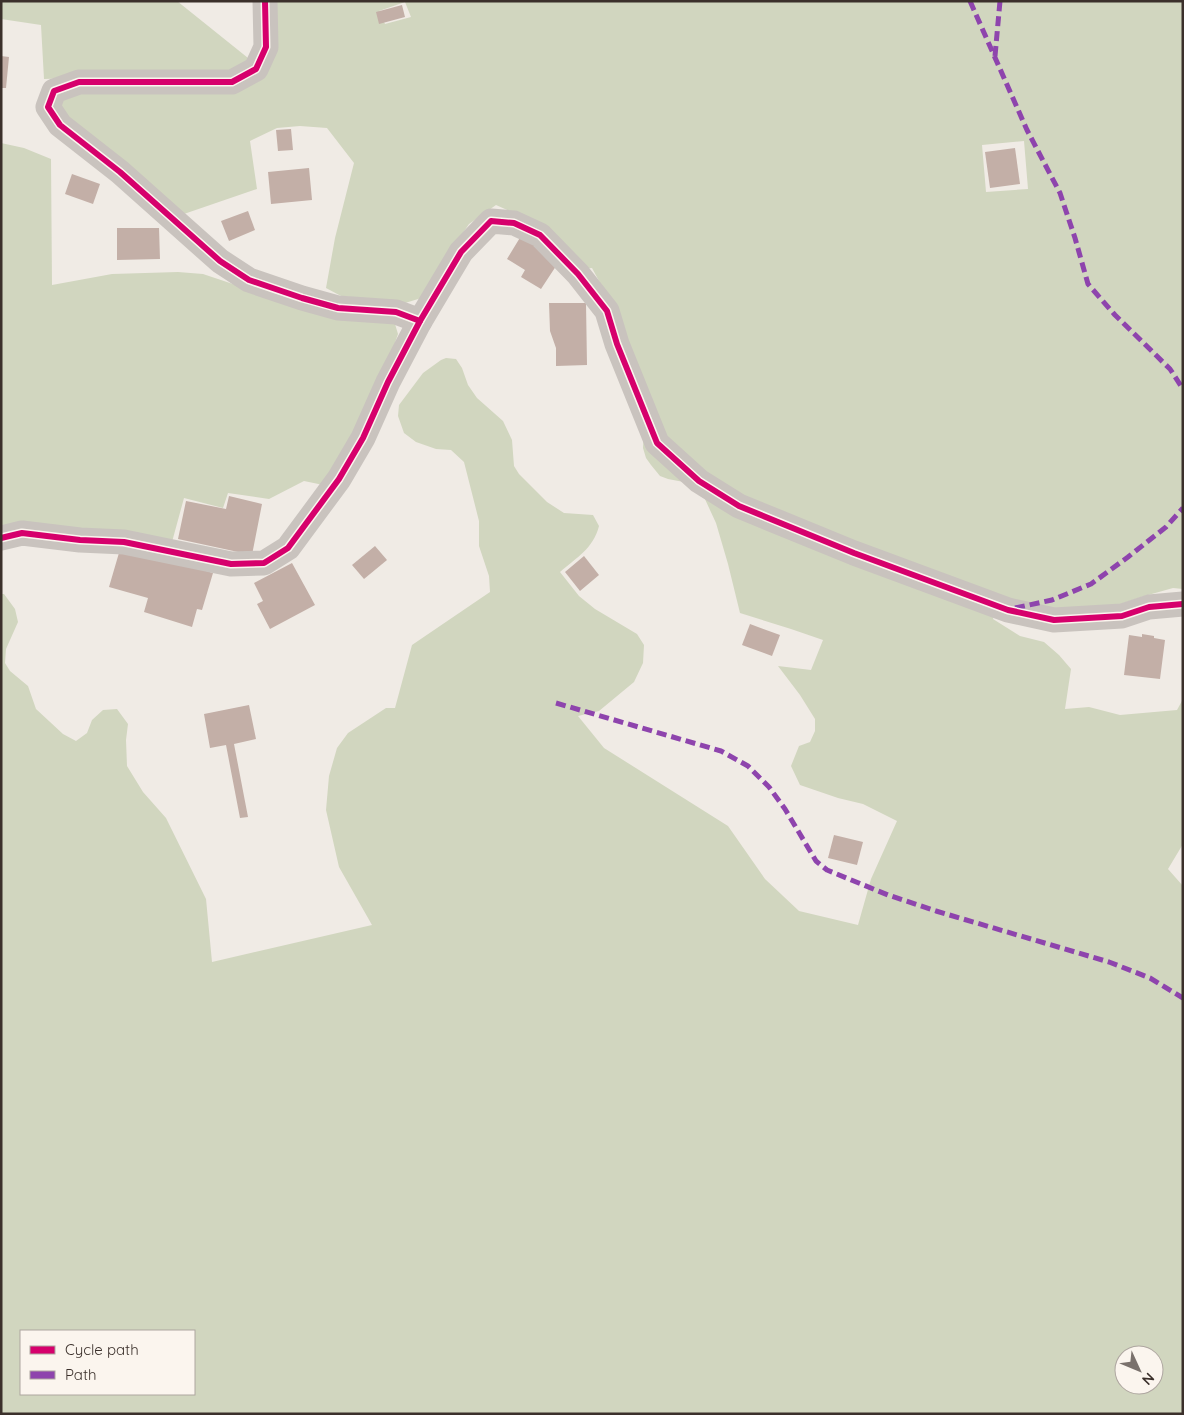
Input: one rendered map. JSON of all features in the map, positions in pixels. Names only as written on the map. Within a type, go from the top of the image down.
[{"type":"street","points":[[265,1],[266,47],[256,69],[232,82],[79,82],[54,91],[48,107],[60,124],[120,172],[220,261],[249,280],[338,308],[396,312],[420,321]]},
{"type":"street","points":[[1,538],[22,534],[124,542],[231,564],[264,562],[288,548],[340,479],[363,438],[388,382],[420,321],[461,252],[491,220],[514,222],[540,235],[578,274],[607,311],[657,443],[699,481],[739,506],[854,553],[1008,610],[1054,620],[1122,616],[1149,607],[1183,604]]},
{"type":"green space","points":[[1,1],[177,1],[248,58],[247,66],[234,73],[44,79],[41,25],[1,19]]},
{"type":"green space","points":[[274,1],[1183,1],[1183,589],[1173,588],[1106,609],[1046,610],[999,596],[993,619],[1020,636],[1044,642],[1071,669],[1065,709],[1089,707],[1120,715],[1177,710],[1183,699],[1183,844],[1168,869],[1183,886],[1183,1414],[1,1414],[1,594],[4,594],[15,609],[18,622],[6,649],[5,663],[10,671],[28,686],[36,709],[63,734],[76,741],[87,733],[92,720],[103,710],[117,709],[128,724],[126,740],[127,766],[143,792],[166,818],[206,899],[212,962],[372,925],[339,867],[326,810],[329,776],[337,748],[348,733],[386,708],[395,708],[412,645],[490,592],[489,576],[479,546],[479,521],[464,462],[451,450],[436,449],[416,442],[404,433],[398,416],[399,405],[423,373],[441,360],[446,358],[456,359],[462,368],[468,385],[477,398],[503,421],[512,440],[514,466],[519,474],[547,502],[564,513],[593,515],[599,526],[589,547],[560,572],[579,596],[595,609],[637,634],[644,645],[643,663],[634,682],[599,711],[578,716],[604,748],[728,826],[765,879],[799,911],[858,925],[871,879],[897,821],[863,804],[800,785],[791,766],[799,746],[810,742],[815,731],[815,719],[778,666],[811,670],[823,640],[740,613],[716,523],[704,497],[689,483],[660,476],[646,458],[643,448],[644,428],[618,316],[592,268],[583,269],[512,212],[496,205],[469,224],[452,249],[428,296],[405,303],[341,296],[326,288],[335,238],[354,163],[327,128],[300,126],[277,128],[250,141],[257,189],[181,215],[85,135],[58,106],[64,96],[82,88],[233,92]],"holes":[[[405,2],[411,17],[385,24],[379,11]],[[1024,141],[1028,189],[986,192],[982,145]]]},
{"type":"green space","points":[[1,143],[24,148],[51,159],[52,285],[112,274],[178,272],[203,274],[323,314],[395,324],[398,334],[390,357],[328,486],[304,481],[269,499],[228,493],[223,508],[184,498],[172,542],[1,529]]},
{"type":"building","points":[[402,5],[405,17],[379,24],[376,12]]},
{"type":"building","points":[[1,56],[9,57],[6,88],[1,88]]},
{"type":"building","points":[[291,129],[293,150],[278,151],[276,130]]},
{"type":"building","points":[[1015,148],[1020,184],[990,188],[985,152]]},
{"type":"building","points":[[309,168],[312,200],[271,204],[268,172]]},
{"type":"building","points":[[72,174],[100,184],[93,204],[65,194]]},
{"type":"building","points":[[248,211],[255,230],[229,241],[221,221]]},
{"type":"building","points":[[117,228],[159,228],[160,259],[117,260]]},
{"type":"building","points":[[521,236],[560,260],[541,289],[521,277],[525,270],[507,259]]},
{"type":"building","points":[[549,303],[586,303],[587,365],[556,366],[556,348],[550,331]]},
{"type":"building","points":[[229,496],[262,504],[252,555],[178,539],[186,501],[226,509]]},
{"type":"building","points":[[121,546],[213,573],[202,610],[197,609],[192,627],[144,612],[148,598],[109,587]]},
{"type":"building","points":[[375,546],[387,560],[364,579],[352,565]]},
{"type":"building","points":[[584,556],[599,575],[580,591],[565,572]]},
{"type":"building","points":[[292,563],[315,605],[270,629],[257,604],[263,601],[254,583]]},
{"type":"building","points":[[750,624],[780,635],[772,656],[742,645]]},
{"type":"building","points":[[1142,634],[1165,640],[1160,679],[1124,675],[1129,635],[1142,637]]},
{"type":"building","points":[[249,705],[256,739],[234,744],[248,817],[240,818],[226,745],[210,748],[204,714]]},
{"type":"building","points":[[834,835],[863,842],[857,865],[828,858]]},
{"type":"marked path","points":[[970,1],[1027,130],[1060,193],[1088,284],[1115,315],[1170,369],[1183,389]]},
{"type":"marked path","points":[[995,56],[1000,1]]},
{"type":"marked path","points":[[1015,608],[1052,600],[1091,584],[1166,527],[1183,508]]},
{"type":"marked path","points":[[556,703],[721,751],[748,766],[769,787],[785,809],[816,861],[827,870],[888,895],[936,911],[1109,962],[1150,978],[1183,998]]},
{"type":"cycle path","points":[[265,1],[266,47],[256,69],[232,82],[79,82],[54,91],[48,107],[60,125],[120,172],[220,261],[249,280],[338,308],[396,312],[420,321]]},
{"type":"cycle path","points":[[1,538],[22,533],[80,540],[124,542],[231,564],[264,563],[288,548],[339,479],[363,438],[388,382],[420,321],[461,252],[491,221],[514,223],[540,235],[578,274],[607,311],[617,344],[657,443],[699,481],[739,506],[854,553],[1008,610],[1054,620],[1122,616],[1149,607],[1183,604]]}]
